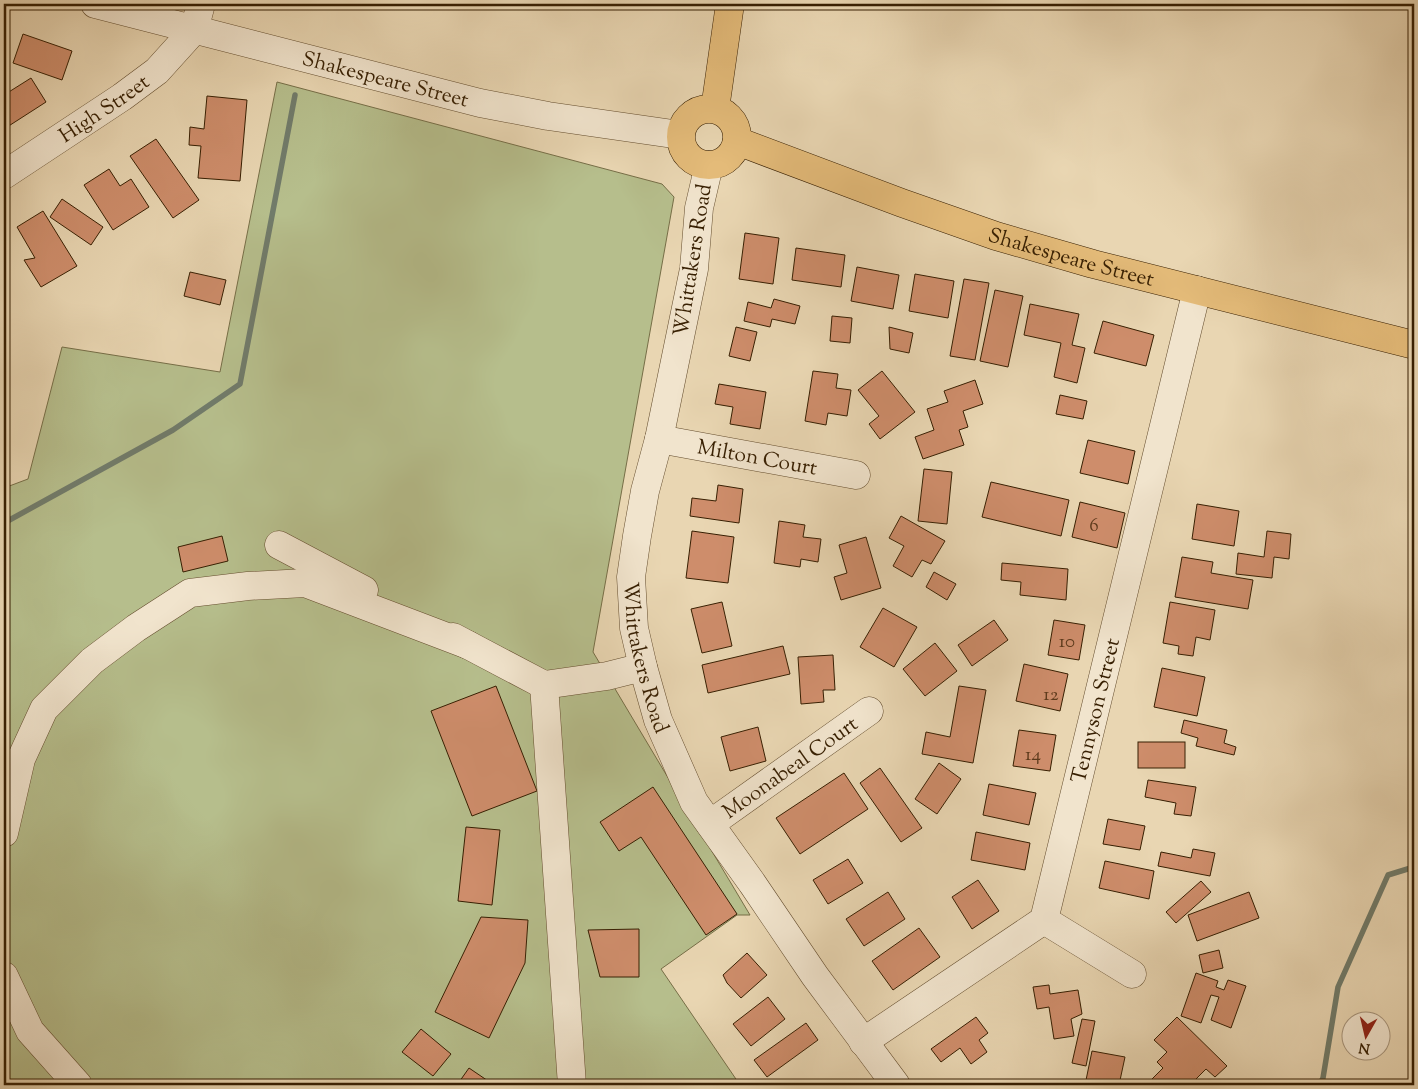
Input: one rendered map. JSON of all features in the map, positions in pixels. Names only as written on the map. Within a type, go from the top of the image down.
[{"type":"main road","points":[[715,109],[730,4]]},
{"type":"main road","points":[[700,109],[715,109],[725,113],[733,120],[737,131],[737,141],[734,151],[727,158],[719,164],[709,165],[700,164],[685,153],[680,135],[682,126],[694,112],[700,109]]},
{"type":"main road","name":"Shakespeare Street","points":[[737,141],[996,236],[1093,264],[1414,345]]},
{"type":"street","name":"Shakespeare Street","points":[[95,4],[198,17],[480,102],[548,116],[680,135]]},
{"type":"street","name":"High Street","points":[[4,175],[122,97],[157,71],[198,17]]},
{"type":"street","name":"Whittakers Road","points":[[709,165],[700,208],[694,269],[659,439],[645,491],[631,577],[634,628],[658,720],[694,802],[815,976],[896,1085]]},
{"type":"street","name":"Tennyson Street","points":[[1044,920],[1197,290]]},
{"type":"street","name":"Milton Court","points":[[659,439],[856,475]]},
{"type":"street","points":[[279,545],[544,686],[607,676],[643,667]]},
{"type":"street","points":[[4,833],[21,759],[44,709],[92,661],[136,628],[190,592],[248,586],[305,584],[468,645]]},
{"type":"street","points":[[544,686],[572,1085]]},
{"type":"street","name":"Moonabeal Court","points":[[710,824],[869,711]]},
{"type":"street","points":[[863,1042],[1044,920],[1132,974]]},
{"type":"street","points":[[4,976],[30,1031],[78,1085]]},
{"type":"green space","points":[[277,82],[662,184],[674,197],[593,652],[750,915],[737,915],[661,969],[740,1085],[4,1085],[4,488],[28,479],[62,347],[220,372]]},
{"type":"building","points":[[23,34],[72,51],[62,80],[13,63]]},
{"type":"building","points":[[31,78],[46,102],[4,129],[4,95]]},
{"type":"building","points":[[207,96],[247,100],[240,181],[198,178],[201,146],[189,145],[190,127],[204,129]]},
{"type":"building","points":[[156,139],[199,200],[173,218],[130,156]]},
{"type":"building","points":[[109,169],[120,186],[131,179],[149,207],[113,230],[84,185]]},
{"type":"building","points":[[62,199],[103,227],[91,245],[50,217]]},
{"type":"building","points":[[43,211],[77,266],[41,287],[24,260],[35,258],[17,227]]},
{"type":"building","points":[[745,233],[779,238],[773,284],[739,279]]},
{"type":"building","points":[[796,248],[845,255],[841,287],[792,280]]},
{"type":"building","points":[[857,267],[899,275],[893,309],[851,301]]},
{"type":"building","points":[[190,272],[226,280],[220,305],[184,296]]},
{"type":"building","points":[[915,274],[954,281],[948,318],[909,311]]},
{"type":"building","points":[[964,279],[989,283],[975,360],[950,356]]},
{"type":"building","points":[[995,290],[1023,296],[1008,367],[980,361]]},
{"type":"building","points":[[774,299],[800,306],[795,324],[772,319],[770,327],[744,321],[748,302],[771,308]]},
{"type":"building","points":[[1030,304],[1079,314],[1072,345],[1085,348],[1077,383],[1054,377],[1061,343],[1024,335]]},
{"type":"building","points":[[832,316],[852,318],[850,343],[830,341]]},
{"type":"building","points":[[1103,321],[1154,335],[1146,366],[1094,353]]},
{"type":"building","points":[[736,327],[757,332],[750,361],[729,356]]},
{"type":"building","points":[[889,327],[913,333],[909,353],[890,349]]},
{"type":"building","points":[[813,371],[838,374],[836,388],[851,390],[847,416],[828,413],[826,425],[805,421]]},
{"type":"building","points":[[882,371],[915,412],[880,439],[869,424],[879,416],[858,390]]},
{"type":"building","points":[[975,380],[983,404],[963,411],[968,427],[959,430],[964,445],[923,459],[915,437],[934,430],[927,409],[948,402],[944,391]]},
{"type":"building","points":[[719,384],[766,392],[760,429],[730,424],[733,407],[715,404]]},
{"type":"building","points":[[1060,395],[1087,401],[1083,419],[1056,414]]},
{"type":"building","points":[[1088,440],[1135,451],[1128,484],[1080,473]]},
{"type":"building","points":[[924,469],[952,472],[947,524],[918,521]]},
{"type":"building","points":[[991,482],[1069,500],[1061,536],[982,517]]},
{"type":"building","points":[[718,485],[743,489],[739,523],[690,516],[692,498],[716,501]]},
{"type":"building","points":[[1080,502],[1125,513],[1117,548],[1072,537]]},
{"type":"building","points":[[1197,504],[1239,511],[1234,546],[1192,539]]},
{"type":"building","points":[[901,516],[945,541],[931,564],[922,560],[912,577],[893,566],[904,546],[889,538]]},
{"type":"building","points":[[779,521],[805,525],[803,537],[821,539],[818,562],[801,559],[800,567],[774,563]]},
{"type":"building","points":[[692,531],[734,537],[728,583],[686,578]]},
{"type":"building","points":[[1267,531],[1291,534],[1289,559],[1274,557],[1272,578],[1236,574],[1238,553],[1264,557]]},
{"type":"building","points":[[222,536],[228,561],[183,572],[178,547]]},
{"type":"building","points":[[866,537],[881,588],[841,600],[834,577],[847,573],[839,545]]},
{"type":"building","points":[[1182,557],[1213,562],[1211,573],[1253,580],[1248,609],[1175,597]]},
{"type":"building","points":[[1002,563],[1068,569],[1066,600],[1020,595],[1021,582],[1001,580]]},
{"type":"building","points":[[934,572],[956,584],[947,600],[926,587]]},
{"type":"building","points":[[722,602],[732,646],[702,653],[691,609]]},
{"type":"building","points":[[1170,602],[1215,610],[1210,640],[1196,637],[1193,656],[1178,654],[1179,646],[1163,643]]},
{"type":"building","points":[[883,608],[917,627],[894,667],[860,647]]},
{"type":"building","points":[[994,620],[1008,640],[972,666],[958,645]]},
{"type":"building","points":[[1054,620],[1085,625],[1079,660],[1048,655]]},
{"type":"building","points":[[935,643],[957,671],[925,696],[903,669]]},
{"type":"building","points":[[783,646],[790,674],[708,693],[702,665]]},
{"type":"building","points":[[833,655],[835,690],[823,690],[824,702],[801,704],[798,657]]},
{"type":"building","points":[[1024,664],[1068,674],[1060,711],[1016,701]]},
{"type":"building","points":[[1162,668],[1205,677],[1197,716],[1154,707]]},
{"type":"building","points":[[496,686],[537,791],[472,816],[431,711]]},
{"type":"building","points":[[959,686],[986,690],[973,763],[922,754],[926,732],[950,737]]},
{"type":"building","points":[[1184,720],[1227,730],[1224,743],[1236,747],[1234,755],[1196,746],[1198,738],[1181,733]]},
{"type":"building","points":[[758,727],[766,761],[730,771],[721,737]]},
{"type":"building","points":[[1019,730],[1056,735],[1050,771],[1013,766]]},
{"type":"building","points":[[1138,742],[1185,742],[1185,768],[1138,768]]},
{"type":"building","points":[[939,763],[961,779],[937,814],[915,799]]},
{"type":"building","points":[[880,768],[922,828],[901,842],[860,783]]},
{"type":"building","points":[[844,773],[868,809],[800,854],[776,818]]},
{"type":"building","points":[[1148,780],[1196,787],[1191,816],[1174,814],[1176,803],[1145,797]]},
{"type":"building","points":[[989,784],[1036,793],[1029,825],[983,815]]},
{"type":"building","points":[[653,787],[737,914],[706,935],[641,837],[619,851],[600,822]]},
{"type":"building","points":[[1108,819],[1145,826],[1140,850],[1103,844]]},
{"type":"building","points":[[466,827],[500,830],[492,905],[458,901]]},
{"type":"building","points":[[976,832],[1030,843],[1025,870],[971,860]]},
{"type":"building","points":[[1193,849],[1215,853],[1210,876],[1158,866],[1161,852],[1191,858]]},
{"type":"building","points":[[848,859],[863,883],[828,904],[813,880]]},
{"type":"building","points":[[1105,861],[1154,871],[1149,899],[1099,888]]},
{"type":"building","points":[[978,880],[999,911],[972,929],[952,897]]},
{"type":"building","points":[[1201,881],[1211,892],[1176,923],[1166,912]]},
{"type":"building","points":[[888,892],[905,919],[864,946],[846,919]]},
{"type":"building","points":[[1249,892],[1259,918],[1197,941],[1188,915]]},
{"type":"building","points":[[481,917],[528,920],[525,963],[489,1038],[435,1012]]},
{"type":"building","points":[[919,928],[940,957],[893,990],[872,961]]},
{"type":"building","points":[[639,929],[639,977],[600,977],[588,930]]},
{"type":"building","points":[[1219,950],[1223,968],[1203,973],[1199,955]]},
{"type":"building","points":[[747,953],[767,975],[741,998],[727,983],[723,975]]},
{"type":"building","points":[[1196,973],[1218,981],[1216,987],[1224,990],[1228,980],[1246,986],[1231,1028],[1211,1020],[1219,997],[1211,995],[1201,1023],[1181,1016]]},
{"type":"building","points":[[1049,985],[1050,994],[1078,990],[1082,1014],[1071,1019],[1074,1036],[1054,1039],[1049,1007],[1037,1009],[1033,987]]},
{"type":"building","points":[[768,997],[785,1019],[751,1046],[733,1024]]},
{"type":"building","points":[[976,1017],[988,1033],[979,1040],[987,1052],[971,1064],[960,1048],[941,1062],[931,1049]]},
{"type":"building","points":[[1177,1017],[1227,1066],[1215,1077],[1206,1069],[1190,1085],[1180,1085],[1174,1080],[1169,1085],[1159,1085],[1152,1079],[1163,1068],[1157,1062],[1167,1052],[1154,1040]]},
{"type":"building","points":[[1082,1019],[1095,1021],[1086,1066],[1072,1063]]},
{"type":"building","points":[[806,1023],[818,1040],[767,1077],[754,1060]]},
{"type":"building","points":[[421,1029],[451,1054],[433,1076],[402,1052]]},
{"type":"building","points":[[1092,1051],[1125,1057],[1119,1085],[1085,1085]]},
{"type":"building","points":[[469,1068],[494,1085],[457,1085]]},
{"type":"waterway","points":[[4,523],[173,430],[240,384],[295,95]]},
{"type":"waterway","points":[[1319,1085],[1323,1078],[1338,987],[1388,875],[1414,867]]}]
